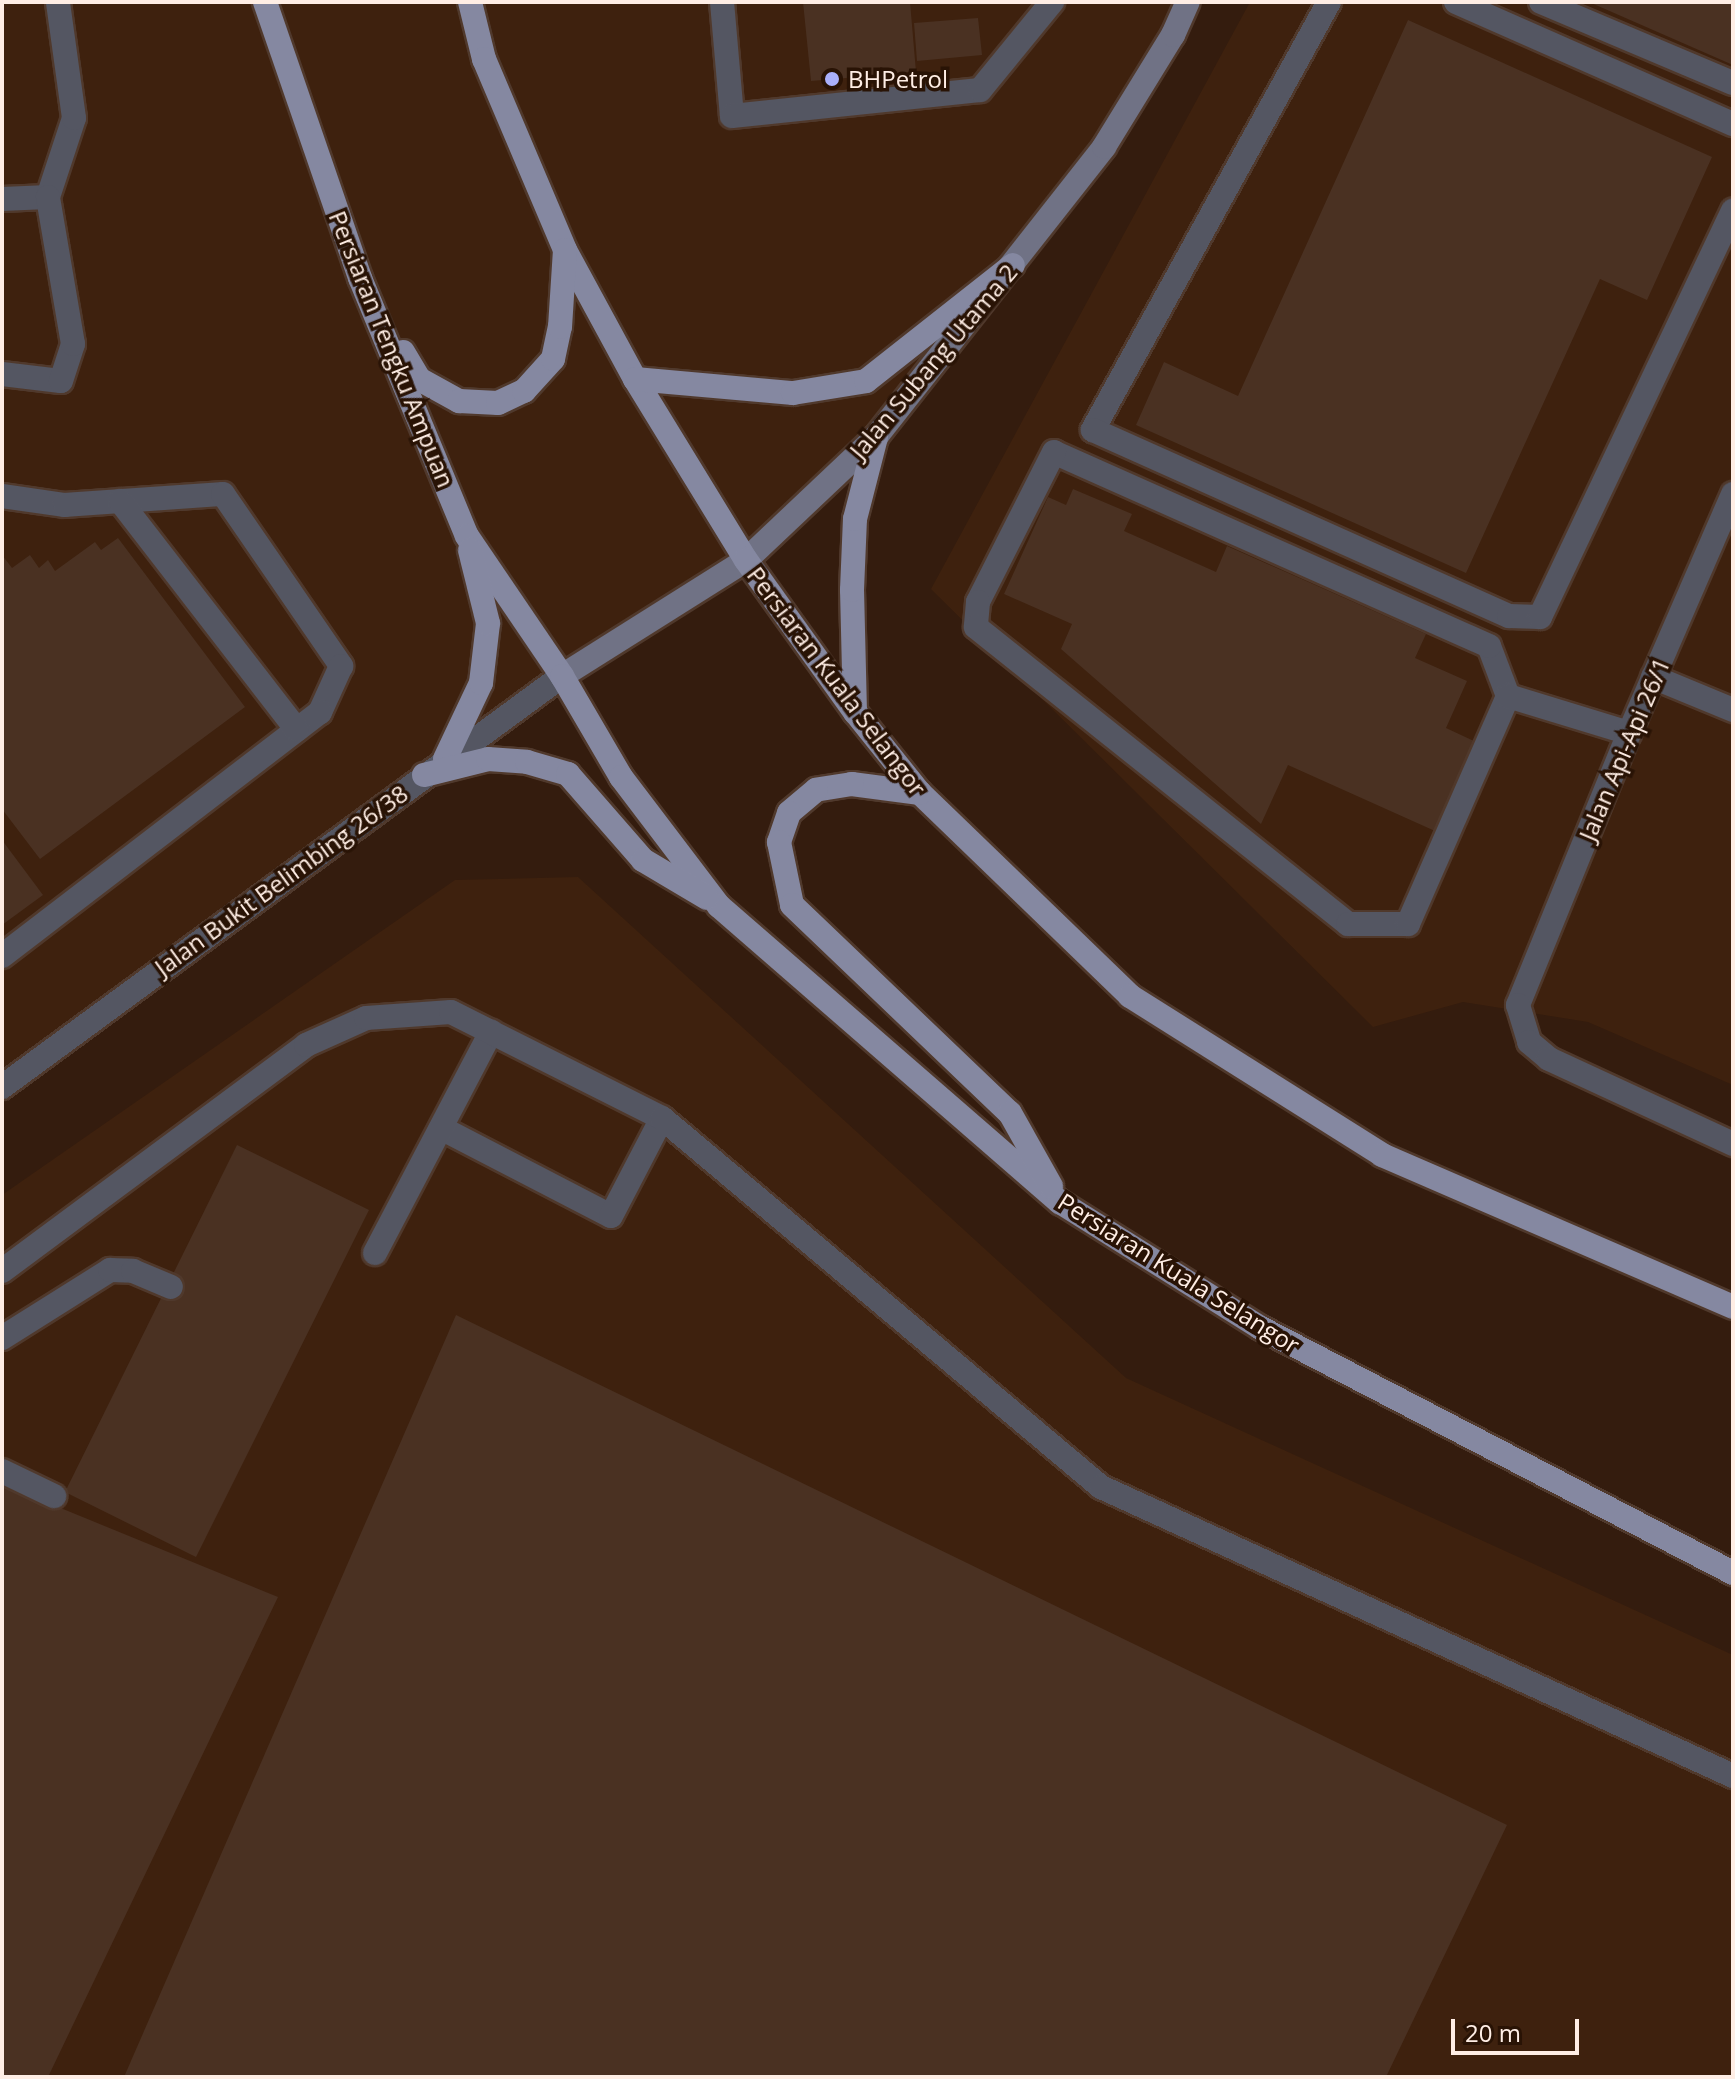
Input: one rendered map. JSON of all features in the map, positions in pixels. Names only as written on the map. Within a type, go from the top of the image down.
[{"type":"main road","name":"Persiaran Tengku Ampuan","points":[[265,2],[360,278],[467,536],[562,676]]},
{"type":"main road","points":[[470,2],[484,59],[565,250],[635,379],[746,560]]},
{"type":"main road","name":"Jalan Subang Utama 2","points":[[562,676],[746,560],[876,437],[1104,147],[1173,35],[1188,2]]},
{"type":"main road","points":[[360,278],[419,379],[459,401],[498,403],[524,391],[553,359],[560,327],[565,250]]},
{"type":"main road","points":[[635,379],[793,393],[866,381],[1013,265]]},
{"type":"main road","points":[[855,712],[855,519],[876,437]]},
{"type":"main road","points":[[445,759],[481,683],[488,623],[467,536]]},
{"type":"main road","name":"Persiaran Kuala Selangor","points":[[746,560],[855,712],[920,793],[1130,996],[1382,1155],[1733,1307]]},
{"type":"main road","name":"Persiaran Kuala Selangor","points":[[562,676],[621,777],[719,906],[1060,1202],[1261,1328],[1733,1573]]},
{"type":"main road","points":[[424,775],[488,759],[527,762],[568,774],[643,860],[719,906]]},
{"type":"main road","points":[[920,793],[852,784],[816,790],[789,813],[779,842],[792,905],[1010,1113],[1060,1202]]},
{"type":"street","points":[[2,374],[61,381],[73,344],[48,197],[74,118],[58,2]]},
{"type":"street","points":[[722,2],[732,116],[980,90],[1052,2]]},
{"type":"street","points":[[1329,2],[1093,430],[1509,616],[1540,617],[1733,210]]},
{"type":"street","points":[[1456,2],[1733,124]]},
{"type":"street","points":[[1541,2],[1733,83]]},
{"type":"street","points":[[2,199],[48,197]]},
{"type":"street","points":[[1054,452],[1489,646],[1508,696],[1408,924],[1348,924],[976,627],[978,602],[1054,452]]},
{"type":"street","points":[[2,496],[65,505],[223,494],[341,666],[320,712],[2,956]]},
{"type":"street","name":"Jalan Api-Api 26/1","points":[[1733,494],[1629,733],[1518,1005],[1529,1042],[1549,1059],[1733,1144]]},
{"type":"street","points":[[120,501],[297,730]]},
{"type":"street","name":"Jalan Bukit Belimbing 26/38","points":[[2,1087],[562,676]]},
{"type":"street","points":[[1653,677],[1733,710]]},
{"type":"street","points":[[1508,696],[1629,733]]},
{"type":"street","points":[[2,1271],[306,1045],[366,1018],[451,1012],[662,1118],[1101,1487],[1733,1776]]},
{"type":"street","points":[[375,1253],[491,1032]]},
{"type":"street","points":[[441,1128],[611,1216],[662,1118]]},
{"type":"street","points":[[2,1338],[110,1270],[133,1271],[171,1287]]},
{"type":"street","points":[[2,1471],[54,1496]]},
{"type":"shaded area","points":[[2,2],[1185,2],[1103,141],[872,433],[744,547],[2,1083]]},
{"type":"shaded area","points":[[1250,2],[1733,2],[1733,1085],[1588,1022],[1463,1002],[1373,1027],[931,589]]},
{"type":"shaded area","points":[[578,877],[1126,1378],[1733,1655],[1733,2077],[2,2077],[2,1195],[455,880]]},
{"type":"building","points":[[803,2],[910,2],[916,72],[811,81]]},
{"type":"building","points":[[1589,2],[1733,2],[1733,65]]},
{"type":"building","points":[[978,18],[982,55],[917,61],[914,23]]},
{"type":"building","points":[[1408,20],[1712,157],[1647,300],[1600,279],[1466,573],[1136,425],[1164,362],[1238,396]]},
{"type":"building","points":[[1073,489],[1132,514],[1124,531],[1216,572],[1227,546],[1426,634],[1415,658],[1467,681],[1446,728],[1476,742],[1435,831],[1288,765],[1261,824],[1061,649],[1072,624],[1004,594],[1048,497],[1066,505]]},
{"type":"building","points":[[118,538],[245,707],[40,859],[2,809],[2,555],[12,568],[30,555],[39,568],[48,560],[55,571],[95,542],[101,550]]},
{"type":"building","points":[[2,840],[43,895],[2,925]]},
{"type":"building","points":[[237,1145],[369,1210],[196,1557],[65,1492]]},
{"type":"building","points":[[456,1315],[1507,1825],[1386,2077],[124,2077]]},
{"type":"building","points":[[2,1484],[278,1597],[48,2077],[2,2077]]},
{"type":"place","name":"BHPetrol","points":[[832,79]]}]
